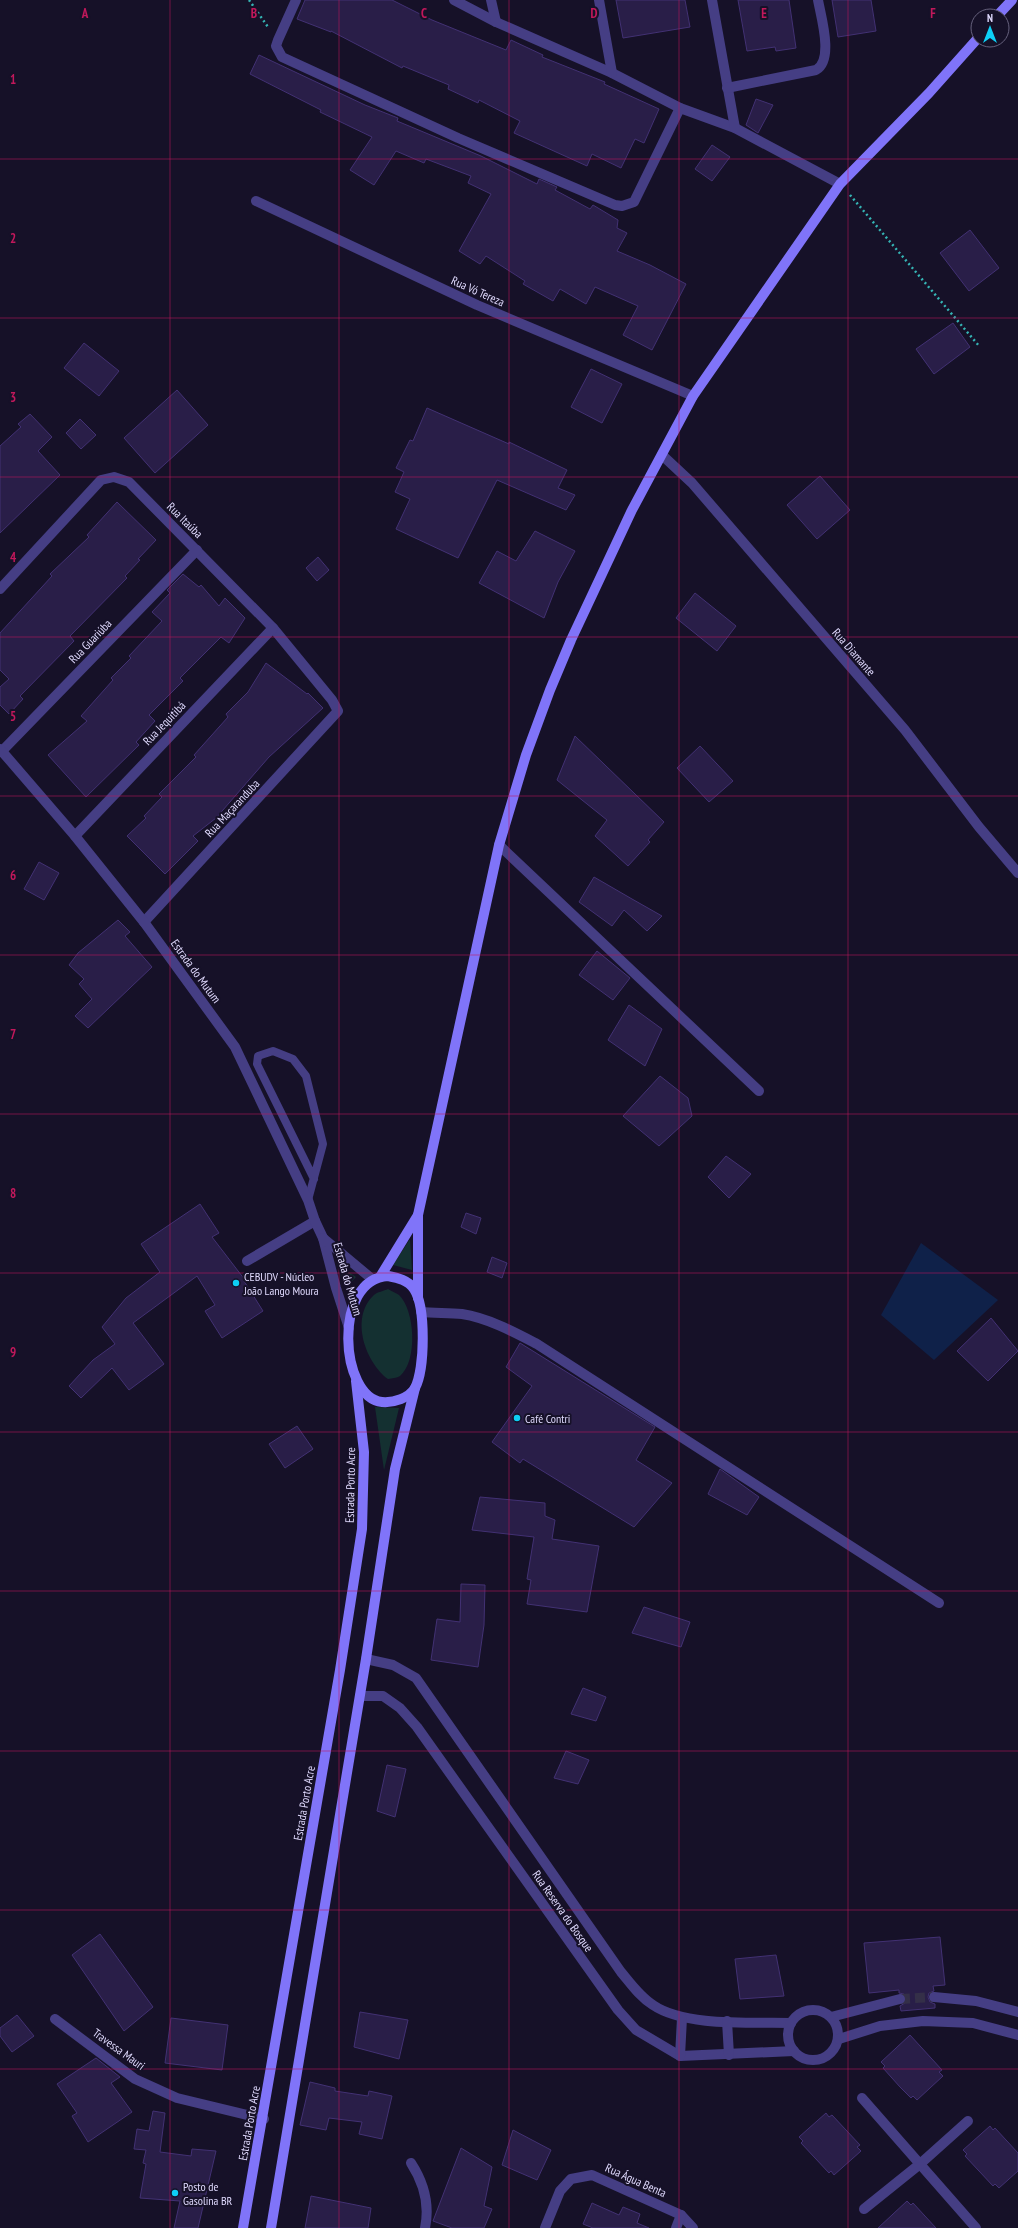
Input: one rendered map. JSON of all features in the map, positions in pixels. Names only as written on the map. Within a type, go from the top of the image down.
[{"type":"main road","points":[[1004,8],[1012,0]]},
{"type":"main road","points":[[418,1298],[418,1215],[499,845],[526,755],[550,690],[632,510],[693,396],[840,184],[929,93],[970,47]]},
{"type":"main road","points":[[376,1278],[418,1215]]},
{"type":"main road","points":[[271,2228],[360,1696],[395,1469],[420,1368],[423,1338],[421,1312],[418,1298],[414,1289],[401,1279],[376,1278],[364,1284],[356,1297],[349,1328],[349,1350],[356,1381],[370,1398],[382,1402],[394,1401],[407,1396],[415,1388]]},
{"type":"main road","name":"Estrada Porto Acre","points":[[244,2228],[264,2119],[362,1529],[364,1452],[356,1381]]},
{"type":"street","points":[[296,0],[276,46],[282,57],[587,194],[622,206],[634,202],[680,108]]},
{"type":"street","points":[[454,0],[496,22],[612,73],[680,108],[735,128],[840,184]]},
{"type":"street","points":[[491,0],[496,22]]},
{"type":"street","points":[[599,0],[612,73]]},
{"type":"street","points":[[712,0],[735,128]]},
{"type":"street","points":[[727,88],[816,70],[822,67],[826,57],[818,0]]},
{"type":"street","name":"Rua Vó Tereza","points":[[256,201],[477,305],[693,396]]},
{"type":"street","name":"Rua Diamante","points":[[662,455],[692,483],[905,730],[979,827],[1018,873]]},
{"type":"street","name":"Rua Itaúba","points":[[0,589],[101,480],[114,477],[129,482],[273,628],[332,700],[338,712]]},
{"type":"street","name":"Rua Guariúba","points":[[1,750],[197,550]]},
{"type":"street","name":"Rua Jequitibá","points":[[75,836],[273,628]]},
{"type":"street","name":"Rua Maçaranduba","points":[[144,922],[338,712]]},
{"type":"street","name":"Estrada do Mutum","points":[[1,750],[75,836],[144,922],[235,1047],[308,1200],[323,1238],[336,1288],[349,1328]]},
{"type":"street","points":[[499,845],[759,1091]]},
{"type":"street","points":[[247,1261],[315,1221]]},
{"type":"street","name":"Estrada do Mutum","points":[[323,1238],[376,1278]]},
{"type":"street","points":[[421,1312],[463,1314],[482,1319],[510,1330],[537,1344],[940,1602]]},
{"type":"street","name":"Rua Reserva do Bosque","points":[[366,1659],[393,1665],[416,1678],[621,1972],[636,1991],[653,2006],[682,2018],[791,2023]]},
{"type":"street","name":"Rua Reserva do Bosque","points":[[360,1696],[383,1696],[400,1708],[416,1727],[618,2010],[636,2030],[680,2056]]},
{"type":"street","points":[[934,1997],[976,2001],[1018,2012]]},
{"type":"street","points":[[831,2017],[900,1999]]},
{"type":"street","points":[[810,2010],[821,2011],[831,2017],[837,2027],[839,2039],[834,2050],[826,2058],[815,2061],[803,2058],[794,2051],[789,2038],[791,2023],[799,2015],[810,2010]]},
{"type":"street","points":[[682,2018],[680,2056],[794,2051]]},
{"type":"street","name":"Travessa Mauri","points":[[55,2019],[136,2079],[177,2098],[264,2119]]},
{"type":"street","points":[[727,2021],[729,2055]]},
{"type":"street","points":[[839,2039],[880,2026],[923,2021],[973,2023],[1018,2035]]},
{"type":"street","points":[[862,2098],[976,2228]]},
{"type":"street","points":[[864,2209],[920,2164],[968,2121]]},
{"type":"street","points":[[411,2163],[420,2177],[426,2194],[425,2228]]},
{"type":"street","name":"Rua Água Benta","points":[[545,2228],[560,2191],[571,2179],[592,2175],[681,2215],[693,2228]]},
{"type":"street","points":[[676,2228],[681,2215]]},
{"type":"lane","points":[[308,1200],[314,1179],[323,1144],[306,1076],[292,1059],[272,1051],[258,1056],[257,1064],[314,1179]]},
{"type":"path","points":[[249,0],[278,40]]},
{"type":"path","points":[[840,184],[980,347]]},
{"type":"green space","points":[[410,1239],[412,1270],[393,1265]]},
{"type":"green space","points":[[337,1264],[356,1277],[346,1288]]},
{"type":"green space","points":[[388,1289],[399,1295],[404,1302],[411,1323],[412,1348],[406,1369],[400,1376],[388,1379],[380,1372],[367,1351],[363,1340],[362,1327],[363,1316],[367,1305],[375,1294]]},
{"type":"green space","points":[[375,1407],[399,1408],[384,1470]]},
{"type":"water","points":[[921,1243],[998,1300],[934,1360],[881,1315]]},
{"type":"building","points":[[305,0],[392,0],[432,20],[506,50],[511,40],[543,55],[542,57],[605,82],[604,84],[659,109],[644,143],[635,139],[621,168],[592,154],[587,166],[514,133],[520,121],[479,100],[478,103],[448,89],[449,85],[403,66],[402,68],[331,31],[297,19]]},
{"type":"building","points":[[616,0],[685,0],[690,27],[623,38]]},
{"type":"building","points":[[738,0],[789,0],[796,48],[776,51],[775,47],[747,51]]},
{"type":"building","points":[[832,0],[871,0],[876,31],[838,37]]},
{"type":"building","points":[[259,55],[365,105],[398,118],[397,121],[481,156],[537,184],[539,179],[557,187],[555,190],[590,209],[593,205],[618,220],[617,228],[627,233],[617,251],[650,265],[686,284],[652,350],[623,335],[638,306],[595,287],[586,304],[560,289],[553,301],[523,284],[525,281],[486,256],[480,264],[459,251],[491,194],[468,183],[471,176],[426,159],[424,163],[396,151],[374,185],[350,170],[372,137],[320,112],[321,110],[250,74]]},
{"type":"building","points":[[756,99],[773,105],[758,133],[746,125]]},
{"type":"building","points":[[712,145],[730,157],[712,181],[695,169]]},
{"type":"building","points":[[970,230],[999,268],[969,291],[940,253]]},
{"type":"building","points":[[953,323],[970,347],[934,374],[916,349]]},
{"type":"building","points":[[84,343],[119,371],[99,396],[64,368]]},
{"type":"building","points":[[591,369],[622,384],[602,423],[571,407]]},
{"type":"building","points":[[177,390],[208,425],[155,473],[124,438]]},
{"type":"building","points":[[427,408],[509,444],[509,442],[567,470],[558,488],[575,495],[566,510],[497,480],[458,558],[396,529],[410,499],[395,492],[404,472],[396,468],[410,440],[413,441]]},
{"type":"building","points":[[30,414],[52,437],[38,451],[60,475],[0,533],[0,446],[21,427],[18,424]]},
{"type":"building","points":[[80,419],[96,435],[81,449],[66,433]]},
{"type":"building","points":[[820,476],[850,510],[817,539],[787,505]]},
{"type":"building","points":[[117,502],[156,540],[138,559],[140,560],[125,576],[127,578],[70,636],[74,641],[20,696],[23,699],[9,714],[0,705],[0,687],[9,679],[0,670],[0,633],[52,576],[50,574],[89,537],[87,535]]},
{"type":"building","points":[[535,531],[575,551],[558,582],[544,618],[479,583],[497,551],[516,561]]},
{"type":"building","points":[[318,557],[329,570],[317,581],[306,568]]},
{"type":"building","points":[[183,574],[199,587],[201,585],[219,606],[225,598],[245,618],[229,643],[221,637],[180,678],[183,681],[149,715],[155,721],[136,742],[139,745],[86,797],[48,755],[87,721],[81,716],[113,680],[111,678],[131,658],[129,656],[162,621],[152,612],[170,593],[167,590]]},
{"type":"building","points":[[695,593],[736,626],[717,651],[676,618]]},
{"type":"building","points":[[266,663],[307,694],[308,693],[323,708],[269,757],[216,818],[193,836],[198,841],[165,874],[127,836],[146,818],[144,816],[162,797],[159,794],[196,757],[194,755],[228,717],[226,714],[248,692]]},
{"type":"building","points":[[575,736],[664,822],[648,840],[650,842],[628,866],[595,836],[607,820],[557,780]]},
{"type":"building","points":[[700,746],[733,781],[709,802],[677,768]]},
{"type":"building","points":[[39,862],[59,873],[44,900],[24,889]]},
{"type":"building","points":[[594,877],[662,916],[647,931],[624,910],[612,926],[579,902]]},
{"type":"building","points":[[118,920],[130,932],[125,936],[152,967],[88,1028],[75,1016],[92,999],[79,984],[84,979],[69,965],[78,953]]},
{"type":"building","points":[[597,951],[630,978],[613,1000],[579,975]]},
{"type":"building","points":[[629,1005],[662,1029],[645,1066],[608,1040]]},
{"type":"building","points":[[660,1076],[688,1098],[692,1116],[659,1146],[623,1116]]},
{"type":"building","points":[[726,1156],[751,1174],[729,1198],[708,1177]]},
{"type":"building","points":[[200,1204],[219,1233],[212,1237],[245,1280],[244,1281],[263,1311],[222,1338],[205,1311],[215,1305],[197,1276],[133,1323],[164,1364],[129,1390],[112,1368],[81,1398],[69,1386],[93,1360],[115,1344],[102,1327],[126,1298],[160,1272],[141,1244]]},
{"type":"building","points":[[466,1213],[481,1218],[476,1234],[461,1227]]},
{"type":"building","points":[[492,1257],[507,1263],[502,1278],[487,1272]]},
{"type":"building","points":[[991,1318],[1018,1351],[988,1381],[957,1351]]},
{"type":"building","points":[[520,1343],[655,1427],[636,1460],[672,1483],[634,1527],[523,1459],[520,1463],[492,1442],[532,1386],[506,1367]]},
{"type":"building","points":[[297,1426],[313,1449],[285,1468],[269,1444]]},
{"type":"building","points":[[720,1469],[759,1497],[747,1515],[708,1494]]},
{"type":"building","points":[[480,1497],[545,1503],[545,1516],[555,1520],[552,1539],[599,1546],[587,1612],[527,1604],[531,1580],[527,1579],[534,1537],[472,1530]]},
{"type":"building","points":[[461,1584],[485,1585],[484,1625],[478,1667],[431,1660],[437,1619],[460,1622]]},
{"type":"building","points":[[644,1607],[690,1622],[681,1647],[632,1633]]},
{"type":"building","points":[[583,1688],[606,1697],[596,1721],[571,1714]]},
{"type":"building","points":[[566,1751],[589,1760],[578,1784],[554,1778]]},
{"type":"building","points":[[387,1765],[406,1769],[395,1817],[377,1811]]},
{"type":"building","points":[[100,1934],[153,2007],[124,2031],[72,1955]]},
{"type":"building","points":[[940,1937],[945,1985],[933,1986],[934,1991],[929,1993],[928,1997],[930,2002],[935,2004],[935,2008],[901,2011],[900,2006],[905,2003],[906,1998],[904,1994],[899,1993],[899,1990],[869,1993],[864,1943]]},
{"type":"building","points":[[776,1955],[784,1996],[740,1999],[735,1959]]},
{"type":"building","points":[[360,2012],[408,2020],[399,2059],[354,2047]]},
{"type":"building","points":[[17,2015],[34,2036],[12,2052],[0,2036],[0,2028]]},
{"type":"building","points":[[171,2018],[228,2025],[222,2070],[165,2063]]},
{"type":"building","points":[[910,2035],[942,2070],[939,2072],[943,2076],[917,2100],[913,2096],[911,2098],[900,2087],[883,2068],[885,2066],[881,2062]]},
{"type":"building","points":[[96,2058],[120,2077],[111,2083],[132,2112],[88,2142],[72,2116],[77,2113],[57,2084]]},
{"type":"building","points":[[310,2082],[335,2088],[335,2091],[368,2096],[369,2091],[392,2096],[382,2139],[359,2134],[362,2122],[329,2118],[326,2130],[300,2125]]},
{"type":"building","points":[[153,2111],[165,2113],[160,2152],[191,2156],[192,2149],[216,2151],[198,2228],[174,2228],[180,2201],[140,2198],[146,2164],[143,2163],[146,2150],[134,2149],[137,2129],[149,2131]]},
{"type":"building","points":[[826,2113],[829,2117],[832,2115],[860,2145],[857,2147],[861,2151],[834,2175],[831,2171],[829,2173],[801,2143],[803,2141],[799,2137]]},
{"type":"building","points":[[990,2126],[993,2130],[995,2128],[1018,2153],[1018,2171],[999,2188],[995,2184],[993,2186],[965,2156],[967,2154],[963,2150]]},
{"type":"building","points":[[513,2130],[551,2150],[537,2180],[502,2165]]},
{"type":"building","points":[[461,2148],[492,2167],[484,2206],[492,2209],[484,2228],[452,2228],[433,2221]]},
{"type":"building","points":[[311,2196],[371,2208],[368,2228],[305,2228]]},
{"type":"building","points":[[907,2201],[911,2205],[913,2203],[936,2228],[878,2228]]},
{"type":"building","points":[[592,2203],[619,2215],[623,2207],[640,2214],[637,2223],[649,2228],[593,2228],[583,2224]]},
{"type":"tunnel","points":[[900,1999],[934,1997]]},
{"type":"place","name":"CEBUDV - Núcleo João Lango Moura","points":[[236,1283]]},
{"type":"place","name":"Café Contri","points":[[517,1418]]},
{"type":"place","name":"Posto de Gasolina BR","points":[[175,2193]]}]
